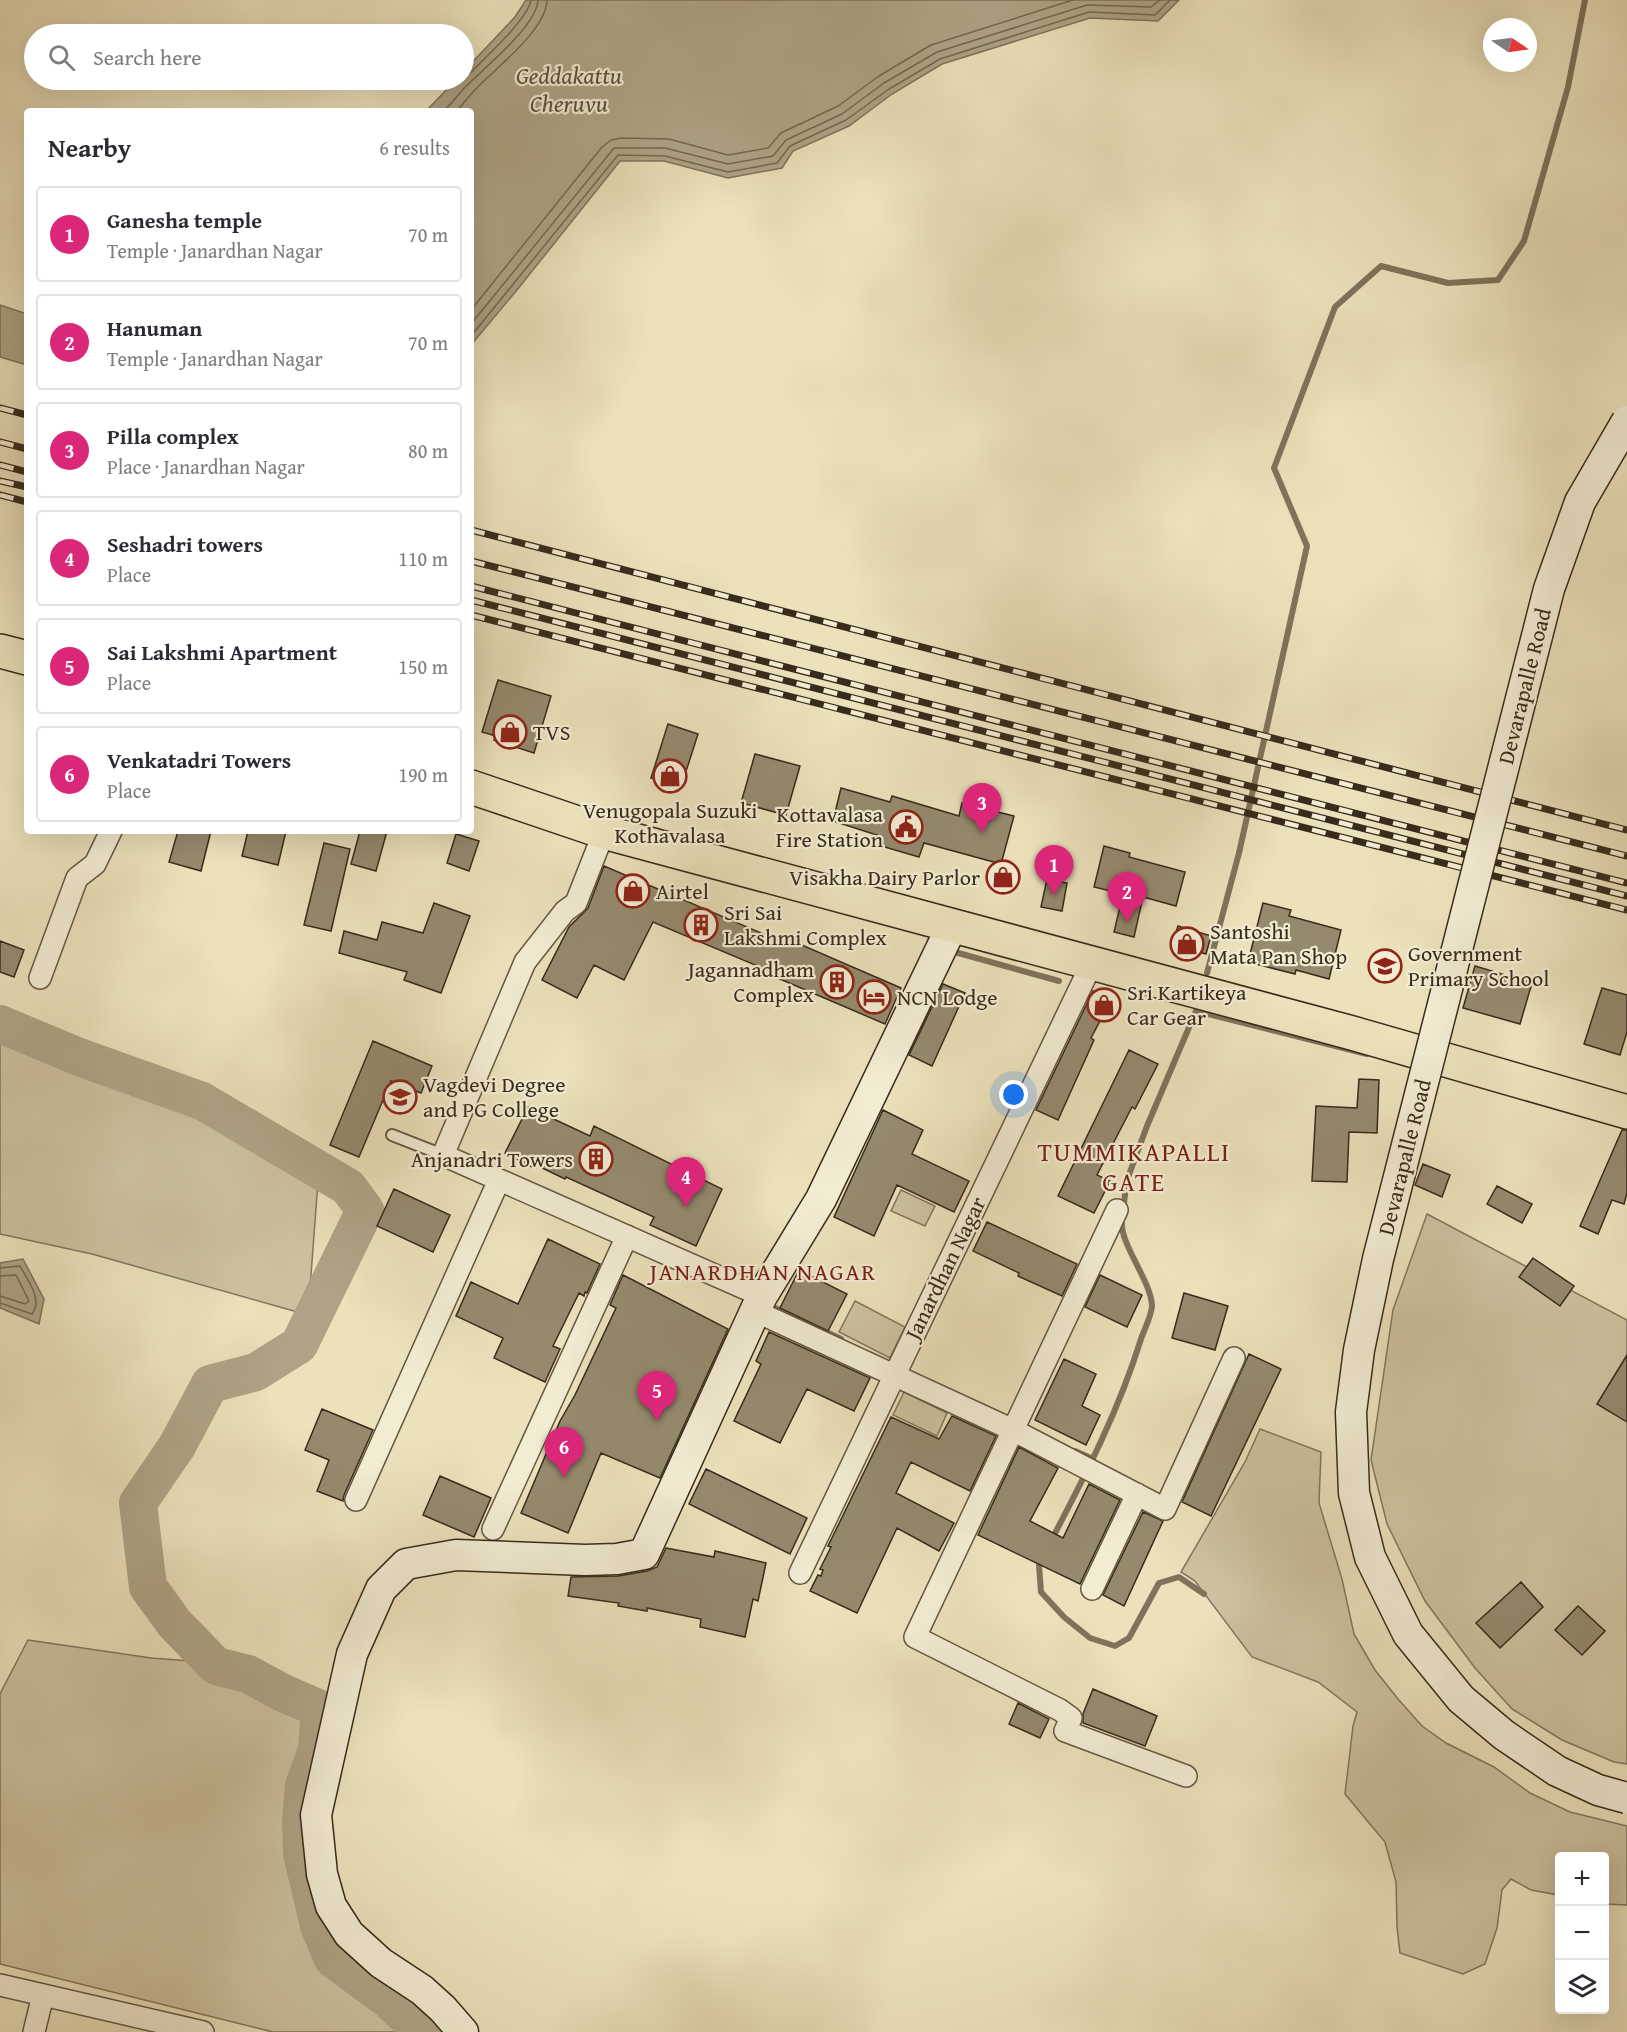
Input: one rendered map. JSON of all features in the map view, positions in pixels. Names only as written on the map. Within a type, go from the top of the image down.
[{"type":"highway","points":[[0,651],[24,657]]},
{"type":"highway","points":[[474,788],[604,832],[1352,1033],[1627,1112]]},
{"type":"main road","name":"Devarapalle Road","points":[[1627,421],[1580,502],[1549,589],[1378,1259],[1359,1350],[1351,1412],[1354,1493],[1370,1557],[1408,1634],[1461,1699],[1504,1735],[1557,1771],[1598,1790],[1627,1798]]},
{"type":"main road","points":[[464,2032],[422,1990],[381,1963],[349,1934],[331,1906],[322,1874],[316,1815],[352,1654],[381,1588],[406,1564],[456,1555],[585,1560],[617,1559],[644,1554],[758,1303],[821,1199],[952,926]]},
{"type":"street","points":[[604,832],[576,903],[565,911],[525,962],[443,1155],[627,1236],[894,1375],[1013,1430],[1165,1509],[1234,1358]]},
{"type":"street","points":[[40,978],[77,878],[96,864],[110,834]]},
{"type":"street","name":"Janardhan Nagar","points":[[800,1573],[1092,963]]},
{"type":"street","points":[[356,1500],[500,1180]]},
{"type":"street","points":[[1117,1210],[915,1637],[1060,1710],[1071,1718],[1065,1731],[1186,1776]]},
{"type":"street","points":[[493,1529],[627,1236]]},
{"type":"street","points":[[1092,1589],[1137,1494]]},
{"type":"street","points":[[0,1985],[203,2032]]},
{"type":"street","points":[[34,2032],[43,1995]]},
{"type":"lane","points":[[392,1135],[443,1155]]},
{"type":"shaded area","points":[[0,1019],[320,1155],[308,1315],[92,1254],[0,1234]]},
{"type":"shaded area","points":[[901,1190],[935,1206],[925,1226],[891,1211]]},
{"type":"shaded area","points":[[1427,1214],[1627,1320],[1627,1764],[1614,1762],[1562,1740],[1512,1709],[1475,1668],[1425,1601],[1387,1524],[1371,1460],[1393,1310]]},
{"type":"shaded area","points":[[855,1301],[905,1327],[890,1358],[839,1332]]},
{"type":"shaded area","points":[[904,1392],[947,1413],[937,1436],[893,1415]]},
{"type":"shaded area","points":[[1260,1429],[1321,1452],[1319,1503],[1342,1579],[1354,1634],[1375,1670],[1422,1726],[1446,1743],[1494,1767],[1530,1793],[1570,1812],[1627,1826],[1627,1905],[1609,1904],[1609,1852],[1555,1852],[1555,1894],[1531,1890],[1511,1879],[1502,1890],[1497,1928],[1485,1964],[1463,1974],[1400,1953],[1396,1882],[1385,1842],[1345,1794],[1353,1726],[1357,1712],[1318,1682],[1252,1657],[1195,1581],[1181,1572],[1245,1462]]},
{"type":"shaded area","points":[[28,1640],[151,1658],[246,1665],[330,1697],[296,1789],[297,1836],[302,1889],[309,1921],[331,1970],[376,1999],[406,2022],[415,2032],[273,2032],[0,1964],[0,1694]]},
{"type":"water","name":"Geddakattu Cheruvu","points":[[526,0],[1179,0],[1158,21],[1090,18],[942,64],[892,94],[849,126],[793,151],[782,168],[728,178],[664,161],[620,161],[474,341],[474,108],[429,108],[446,90],[474,90],[474,60],[515,17]]},
{"type":"water","points":[[0,305],[24,313],[24,364],[0,357]]},
{"type":"water","points":[[23,1259],[44,1299],[39,1324],[0,1308],[0,1263]]},
{"type":"building","points":[[498,680],[551,696],[534,753],[494,740],[496,736],[482,732]]},
{"type":"building","points":[[668,724],[698,734],[681,787],[651,778]]},
{"type":"building","points":[[755,754],[800,766],[786,815],[741,803]]},
{"type":"building","points":[[841,788],[890,802],[892,796],[959,816],[962,803],[1014,816],[1001,864],[924,843],[919,857],[878,845],[880,836],[833,821]]},
{"type":"building","points":[[177,834],[210,834],[201,871],[169,862]]},
{"type":"building","points":[[247,834],[285,834],[278,865],[242,856]]},
{"type":"building","points":[[359,834],[386,834],[376,871],[351,864]]},
{"type":"building","points":[[456,834],[479,841],[469,871],[447,863]]},
{"type":"building","points":[[324,843],[350,849],[331,931],[304,925]]},
{"type":"building","points":[[1104,846],[1130,853],[1129,857],[1185,872],[1176,906],[1143,897],[1134,937],[1114,932],[1123,894],[1094,887]]},
{"type":"building","points":[[604,866],[787,944],[788,939],[901,988],[885,1024],[773,976],[774,973],[653,922],[624,980],[594,965],[577,998],[542,980],[569,927],[588,908]]},
{"type":"building","points":[[1047,879],[1067,883],[1062,911],[1041,907]]},
{"type":"building","points":[[434,903],[470,916],[441,993],[404,980],[407,972],[339,953],[344,931],[377,940],[382,922],[423,933]]},
{"type":"building","points":[[1263,903],[1291,910],[1289,916],[1341,930],[1329,979],[1296,970],[1295,974],[1248,962]]},
{"type":"building","points":[[1178,926],[1211,936],[1206,954],[1172,944]]},
{"type":"building","points":[[0,941],[24,950],[14,977],[0,972]]},
{"type":"building","points":[[1475,966],[1532,983],[1520,1024],[1463,1008]]},
{"type":"building","points":[[943,984],[965,993],[932,1066],[909,1055]]},
{"type":"building","points":[[1602,988],[1627,995],[1627,1032],[1620,1055],[1584,1044]]},
{"type":"building","points":[[1093,991],[1111,1000],[1091,1038],[1094,1040],[1058,1120],[1036,1110]]},
{"type":"building","points":[[373,1041],[432,1066],[421,1093],[391,1081],[359,1157],[330,1145]]},
{"type":"building","points":[[1129,1050],[1158,1064],[1135,1109],[1132,1107],[1097,1175],[1110,1181],[1094,1213],[1058,1196]]},
{"type":"building","points":[[1359,1079],[1379,1080],[1377,1133],[1349,1132],[1347,1182],[1312,1181],[1316,1106],[1357,1108]]},
{"type":"building","points":[[528,1107],[590,1136],[594,1126],[722,1189],[696,1246],[650,1225],[654,1217],[566,1177],[565,1179],[534,1164],[532,1167],[505,1153]]},
{"type":"building","points":[[883,1110],[923,1130],[912,1154],[969,1181],[954,1212],[897,1185],[874,1236],[834,1217]]},
{"type":"building","points":[[1622,1130],[1627,1130],[1627,1193],[1624,1204],[1612,1200],[1598,1234],[1580,1226]]},
{"type":"building","points":[[1423,1164],[1450,1175],[1442,1197],[1415,1185]]},
{"type":"building","points":[[1497,1186],[1532,1204],[1522,1223],[1487,1204]]},
{"type":"building","points":[[394,1189],[450,1215],[433,1252],[377,1226]]},
{"type":"building","points":[[987,1222],[1077,1264],[1062,1296],[1018,1276],[1019,1273],[973,1251]]},
{"type":"building","points":[[548,1239],[600,1264],[587,1293],[585,1292],[584,1296],[579,1293],[553,1346],[560,1349],[545,1382],[494,1358],[503,1338],[456,1316],[471,1282],[518,1304]]},
{"type":"building","points":[[1533,1258],[1574,1286],[1560,1306],[1519,1277]]},
{"type":"building","points":[[799,1270],[847,1294],[828,1331],[780,1308]]},
{"type":"building","points":[[623,1275],[728,1329],[660,1478],[601,1453],[568,1533],[521,1513],[560,1421],[575,1395],[616,1308],[610,1305]]},
{"type":"building","points":[[1100,1275],[1142,1295],[1127,1327],[1085,1307]]},
{"type":"building","points":[[1184,1293],[1228,1306],[1215,1350],[1172,1338]]},
{"type":"building","points":[[769,1332],[870,1378],[854,1411],[807,1389],[780,1443],[734,1421],[761,1364],[756,1361]]},
{"type":"building","points":[[1249,1354],[1281,1369],[1211,1516],[1182,1502]]},
{"type":"building","points":[[1627,1355],[1627,1422],[1597,1404]]},
{"type":"building","points":[[1064,1359],[1096,1374],[1082,1406],[1100,1415],[1086,1445],[1035,1420]]},
{"type":"building","points":[[322,1409],[373,1430],[343,1501],[317,1491],[329,1460],[305,1450]]},
{"type":"building","points":[[952,1416],[996,1436],[970,1491],[911,1462],[896,1493],[954,1523],[939,1551],[897,1528],[857,1613],[810,1591],[818,1575],[821,1576],[823,1570],[820,1569],[831,1547],[828,1546],[891,1417],[939,1439]]},
{"type":"building","points":[[1019,1447],[1058,1468],[1030,1521],[1063,1538],[1089,1484],[1120,1500],[1080,1584],[978,1535]]},
{"type":"building","points":[[706,1469],[807,1518],[790,1554],[689,1504]]},
{"type":"building","points":[[440,1476],[491,1498],[474,1537],[423,1515]]},
{"type":"building","points":[[1143,1512],[1163,1521],[1124,1606],[1103,1595]]},
{"type":"building","points":[[666,1548],[714,1557],[715,1551],[766,1563],[758,1601],[753,1599],[745,1637],[700,1627],[701,1619],[568,1596],[571,1577],[618,1576],[647,1571],[657,1567]]},
{"type":"building","points":[[1521,1582],[1543,1607],[1500,1648],[1476,1623]]},
{"type":"building","points":[[1578,1606],[1605,1631],[1582,1655],[1555,1630]]},
{"type":"building","points":[[1093,1689],[1157,1716],[1145,1746],[1083,1723],[1083,1714]]},
{"type":"building","points":[[1018,1703],[1049,1719],[1040,1738],[1009,1724]]},
{"type":"waterway","points":[[1207,973],[1239,853],[1307,546],[1274,468],[1335,307],[1381,266],[1448,283],[1498,280],[1524,241],[1568,87],[1585,0]]},
{"type":"waterway","points":[[951,951],[1059,981]]},
{"type":"waterway","points":[[1123,1210],[1127,1180],[1147,1126],[1196,1011],[1367,1054]]},
{"type":"waterway","points":[[0,1024],[79,1057],[202,1101],[348,1187],[365,1210],[299,1345],[256,1372],[210,1384],[177,1446],[138,1503],[148,1587],[175,1624],[216,1666],[248,1674],[320,1709],[317,1749],[304,1786],[301,1822],[302,1853],[319,1926],[333,1959],[390,2001],[422,2032]]},
{"type":"waterway","points":[[1052,1539],[1123,1391],[1152,1309],[1146,1284],[1125,1239],[1122,1220]]},
{"type":"waterway","points":[[771,1306],[841,1339]]},
{"type":"waterway","points":[[1075,1451],[1093,1459]]},
{"type":"waterway","points":[[1042,1559],[1039,1565],[1041,1592],[1064,1617],[1090,1638],[1115,1646],[1129,1638],[1159,1583],[1179,1577],[1204,1594]]},
{"type":"railway","points":[[0,408],[24,414]]},
{"type":"railway","points":[[0,442],[24,448]]},
{"type":"railway","points":[[0,465],[24,471]]},
{"type":"railway","points":[[0,481],[24,486]]},
{"type":"railway","points":[[0,495],[24,501]]},
{"type":"railway","points":[[474,531],[1627,830]]},
{"type":"railway","points":[[474,562],[1627,856]]},
{"type":"railway","points":[[474,587],[1627,883]]},
{"type":"railway","points":[[474,601],[1627,896]]},
{"type":"railway","points":[[474,616],[1627,910]]},
{"type":"place","name":"TVS","points":[[510,732]]},
{"type":"place","name":"Venugopala Suzuki Kothavalasa","points":[[670,776]]},
{"type":"place","name":"Kottavalasa Fire Station","points":[[906,827]]},
{"type":"place","name":"Pilla complex","points":[[982,833]]},
{"type":"place","name":"Visakha Dairy Parlor","points":[[1003,877]]},
{"type":"place","name":"Airtel","points":[[633,891]]},
{"type":"place","name":"Ganesha temple","points":[[1054,895]]},
{"type":"place","name":"Hanuman","points":[[1127,922]]},
{"type":"place","name":"Sri Sai Lakshmi Complex","points":[[701,925]]},
{"type":"place","name":"Santoshi Mata Pan Shop","points":[[1187,944]]},
{"type":"place","name":"Government Primary School","points":[[1385,966]]},
{"type":"place","name":"Jagannadham Complex","points":[[837,982]]},
{"type":"place","name":"NCN Lodge","points":[[874,997]]},
{"type":"place","name":"Sri Kartikeya Car Gear","points":[[1104,1005]]},
{"type":"place","name":"Vagdevi Degree and PG College","points":[[400,1097]]},
{"type":"place","name":"Anjanadri Towers","points":[[596,1159]]},
{"type":"place","name":"Seshadri towers","points":[[686,1207]]},
{"type":"place","name":"Sai Lakshmi Apartment","points":[[657,1421]]},
{"type":"place","name":"Venkatadri Towers","points":[[564,1477]]},
{"type":"district","name":"TUMMIKAPALLI GATE","points":[[1134,1166]]},
{"type":"district","name":"JANARDHAN NAGAR","points":[[763,1271]]}]
